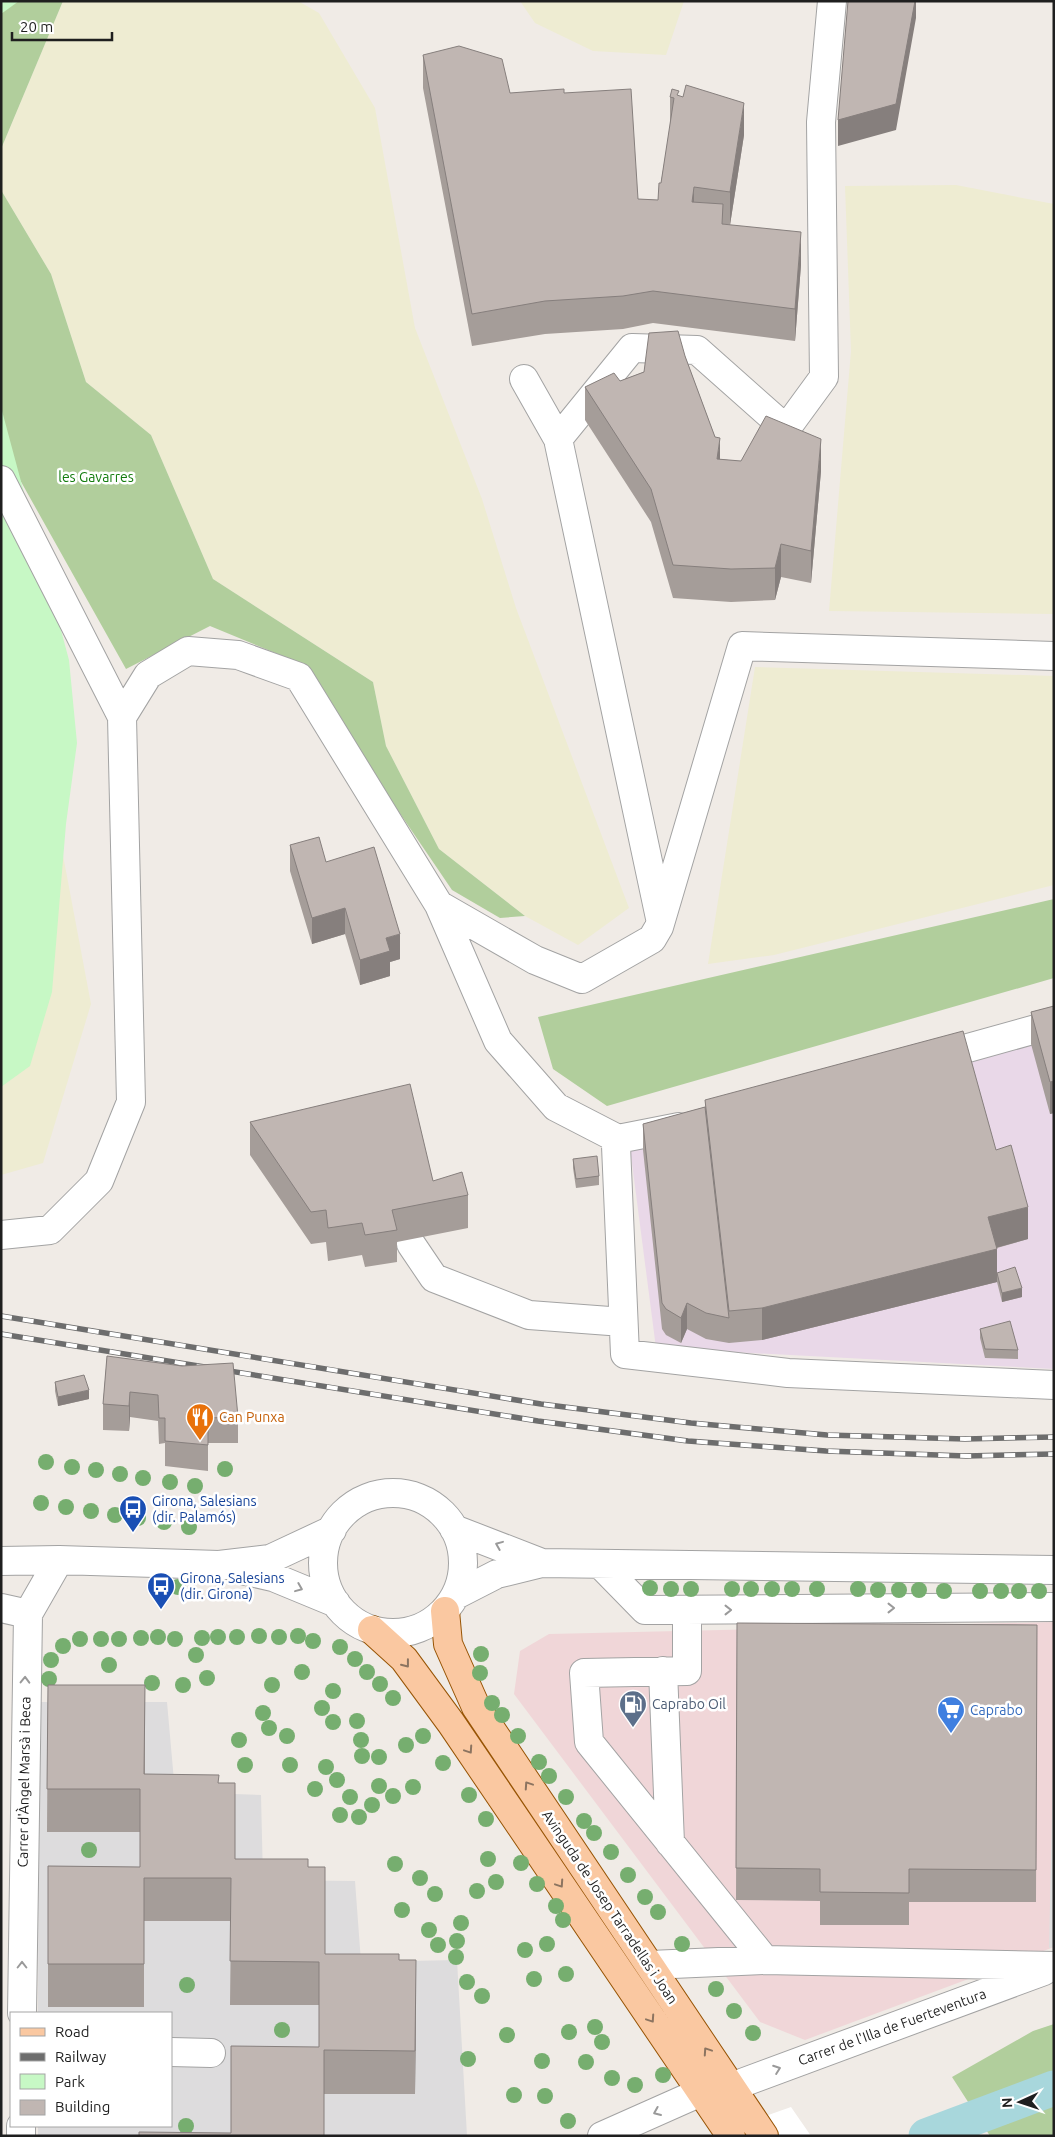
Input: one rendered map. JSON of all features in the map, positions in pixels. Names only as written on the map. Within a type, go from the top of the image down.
[{"type":"main road","name":"Avinguda de Josep Tarradellas i Joan","points":[[450,1603],[448,1644],[476,1707],[759,2128]]},
{"type":"main road","name":"Avinguda de Josep Tarradellas i Joan","points":[[372,1630],[404,1659],[451,1723],[728,2132]]},
{"type":"street","points":[[558,439],[632,348],[697,350],[786,429],[824,377],[821,122],[832,1]]},
{"type":"street","points":[[524,379],[558,439],[660,918],[659,927]]},
{"type":"street","points":[[1,480],[122,717],[130,1102],[99,1181],[50,1230],[1,1236]]},
{"type":"street","points":[[439,905],[535,960],[582,979],[652,940],[659,927],[742,646],[1054,656]]},
{"type":"street","points":[[122,717],[148,675],[188,651],[238,655],[299,677],[439,905],[498,1040],[556,1107],[618,1139],[701,1122]]},
{"type":"street","points":[[911,1064],[1054,1024]]},
{"type":"street","points":[[618,1139],[616,1146],[625,1354],[788,1373],[1054,1385]]},
{"type":"street","points":[[410,1244],[434,1278],[530,1315],[624,1322]]},
{"type":"street","points":[[450,1603],[463,1565],[461,1546],[454,1529],[447,1519],[428,1503],[411,1496],[380,1494],[358,1503],[343,1515],[332,1530],[326,1547],[324,1566],[327,1586],[336,1603],[352,1620],[372,1630],[387,1633],[403,1633],[426,1625],[450,1603],[496,1574],[542,1563],[1054,1570]]},
{"type":"street","points":[[454,1529],[542,1563]]},
{"type":"street","points":[[1,1561],[59,1560],[218,1565],[270,1559],[332,1530]]},
{"type":"street","name":"Carrer d'Àngel Marsà i Beca","points":[[22,2012],[28,1614],[59,1560]]},
{"type":"street","points":[[600,1564],[645,1610],[1054,1607]]},
{"type":"street","points":[[218,1565],[274,1577],[336,1603]]},
{"type":"street","points":[[1,1608],[28,1614]]},
{"type":"street","points":[[687,1610],[687,1671],[584,1673],[589,1742],[766,1960]]},
{"type":"street","points":[[663,1671],[670,1843]]},
{"type":"street","points":[[650,1966],[766,1960],[1054,1967]]},
{"type":"street","name":"Carrer de l'Illa de Fuerteventura","points":[[731,2087],[1054,1967]]},
{"type":"street","points":[[172,2052],[211,2052]]},
{"type":"street","points":[[602,2136],[701,2092]]},
{"type":"shaded area","points":[[63,1],[298,1],[319,13],[375,108],[415,328],[482,499],[516,608],[629,908],[578,945],[525,916],[439,849],[386,746],[373,682],[213,579],[151,435],[86,382],[51,274],[1,190],[1,149]]},
{"type":"shaded area","points":[[520,1],[684,1],[666,55],[593,51],[535,23]]},
{"type":"shaded area","points":[[956,185],[1054,204],[1054,614],[829,611],[851,351],[845,186]]},
{"type":"shaded area","points":[[755,667],[1054,676],[1054,885],[774,955],[708,964]]},
{"type":"shaded area","points":[[1,721],[49,781],[91,1004],[43,1163],[1,1175]]},
{"type":"shaded area","points":[[1054,1034],[1054,1369],[656,1348],[630,1148]]},
{"type":"shaded area","points":[[1054,1622],[1054,1947],[805,2040],[760,2022],[514,1694],[520,1651],[549,1634]]},
{"type":"shaded area","points":[[39,1702],[167,1702],[175,1792],[261,1795],[263,1880],[355,1881],[361,1962],[457,1960],[467,2136],[38,2136],[38,2127],[172,2127],[172,2012],[38,2012]]},
{"type":"shaded area","points":[[1054,1720],[1054,1947],[1049,1948]]},
{"type":"green space","points":[[1,1],[63,1],[1,149]]},
{"type":"green space","points":[[1,1],[19,1],[1,14]]},
{"type":"green space","name":"les Gavarres","points":[[1,190],[51,274],[86,382],[151,435],[213,579],[373,682],[386,746],[439,849],[525,916],[500,918],[452,890],[297,662],[210,626],[126,669],[1,446]]},
{"type":"green space","points":[[1,407],[69,660],[77,743],[66,824],[52,992],[30,1066],[1,1087]]},
{"type":"green space","points":[[1054,899],[1054,978],[607,1106],[553,1069],[538,1017]]},
{"type":"green space","points":[[1054,2024],[1054,2136],[990,2136],[952,2077],[1033,2031]]},
{"type":"pier","points":[[791,2107],[811,2136],[706,2136],[754,2120]]},
{"type":"building","points":[[848,1],[915,1],[896,104],[838,120]]},
{"type":"building","points":[[459,46],[502,59],[510,93],[564,89],[564,93],[631,89],[638,199],[658,200],[659,183],[661,183],[674,98],[670,97],[672,89],[679,91],[677,95],[683,97],[686,85],[744,103],[730,192],[694,187],[692,202],[723,204],[722,224],[801,232],[795,309],[653,291],[623,296],[545,301],[472,314],[423,55]]},
{"type":"building","points":[[678,331],[685,356],[715,437],[720,438],[717,459],[741,461],[766,416],[821,439],[811,551],[781,544],[775,568],[731,569],[673,565],[651,489],[585,387],[614,373],[620,381],[644,372],[649,333]]},
{"type":"building","points":[[319,837],[326,862],[374,847],[400,934],[386,938],[390,951],[360,960],[345,908],[312,918],[290,845]]},
{"type":"building","points":[[1054,1006],[1054,1081],[1050,1082],[1031,1012]]},
{"type":"building","points":[[963,1031],[996,1150],[1011,1145],[1028,1207],[988,1217],[997,1249],[762,1308],[729,1311],[705,1100]]},
{"type":"building","points":[[410,1084],[433,1181],[462,1172],[468,1195],[392,1210],[397,1230],[365,1235],[362,1223],[328,1228],[326,1210],[311,1212],[250,1122]]},
{"type":"building","points":[[705,1107],[729,1318],[706,1313],[687,1303],[681,1318],[666,1309],[662,1303],[643,1124]]},
{"type":"building","points":[[597,1156],[599,1176],[576,1179],[573,1159]]},
{"type":"building","points":[[1015,1267],[1022,1288],[1002,1293],[997,1273]]},
{"type":"building","points":[[1010,1321],[1018,1350],[985,1349],[980,1329]]},
{"type":"building","points":[[107,1356],[182,1366],[233,1363],[238,1417],[208,1418],[208,1445],[165,1441],[165,1418],[159,1418],[158,1395],[130,1392],[129,1406],[103,1404]]},
{"type":"building","points":[[84,1375],[89,1390],[58,1397],[55,1382]]},
{"type":"building","points":[[737,1623],[1037,1625],[1036,1870],[909,1869],[909,1893],[820,1892],[820,1869],[736,1868]]},
{"type":"building","points":[[48,1685],[145,1685],[144,1774],[219,1775],[218,1783],[235,1783],[235,1859],[308,1859],[308,1867],[325,1867],[325,1954],[399,1954],[399,1960],[416,1960],[415,2051],[324,2050],[324,2136],[139,2136],[139,2132],[231,2133],[231,2046],[319,2047],[319,1962],[230,1961],[231,1878],[144,1878],[144,1964],[48,1964],[48,1866],[140,1867],[140,1789],[47,1789]]},
{"type":"waterway","points":[[926,2136],[1054,2088]]},
{"type":"railway","points":[[1,1316],[541,1404],[691,1423],[827,1435],[965,1439],[1054,1437]]},
{"type":"railway","points":[[1,1334],[538,1421],[688,1441],[826,1451],[966,1456],[1054,1454]]},
{"type":"place","name":"Can Punxa","points":[[200,1441]]},
{"type":"place","name":"Girona, Salesians (dir. Palamós)","points":[[133,1533]]},
{"type":"place","name":"Girona, Salesians (dir. Girona)","points":[[161,1610]]},
{"type":"place","name":"Caprabo Oil","points":[[633,1728]]},
{"type":"place","name":"Caprabo","points":[[951,1734]]}]
